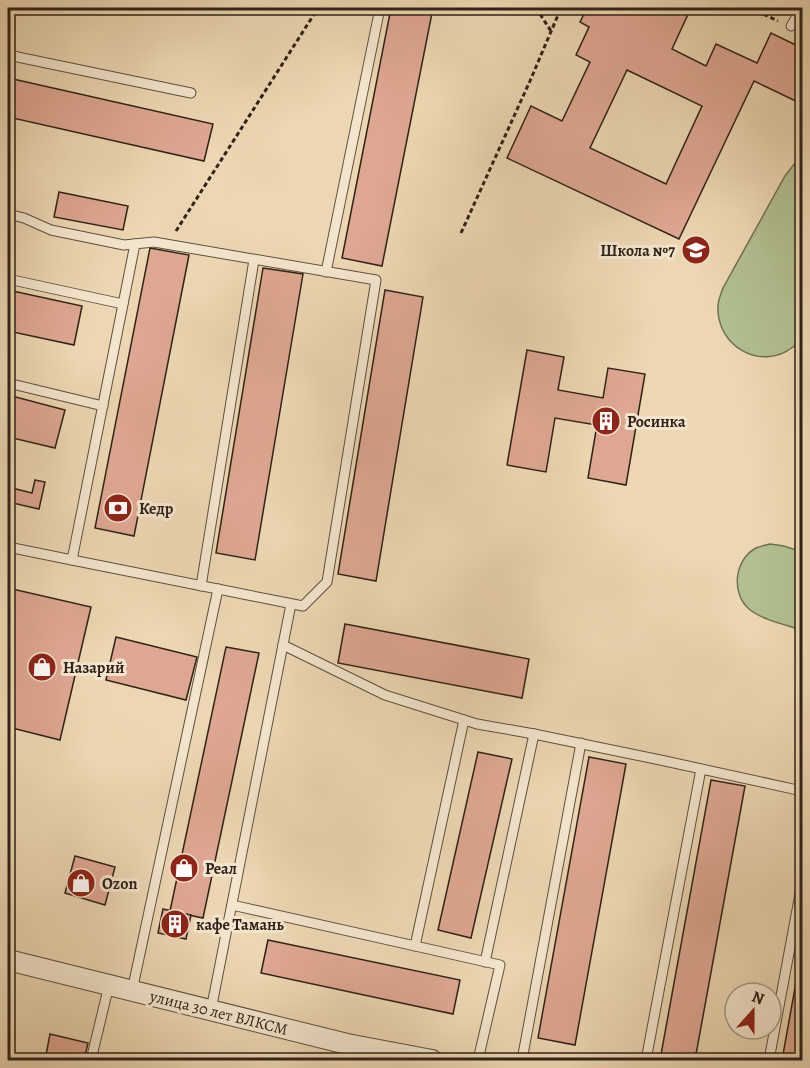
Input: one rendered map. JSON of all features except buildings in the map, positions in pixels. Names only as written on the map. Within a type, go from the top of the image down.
[{"type":"street","name":"улица 30 лет ВЛКСМ","points":[[8,960],[347,1044],[432,1060]]},
{"type":"lane","points":[[326,272],[380,8]]},
{"type":"lane","points":[[790,26],[802,8]]},
{"type":"lane","points":[[8,55],[191,93]]},
{"type":"lane","points":[[8,214],[24,218],[51,230],[124,246],[154,242],[376,280],[327,582],[303,606],[8,547]]},
{"type":"lane","points":[[72,560],[135,244]]},
{"type":"lane","points":[[201,586],[254,260]]},
{"type":"lane","points":[[8,279],[123,304]]},
{"type":"lane","points":[[8,383],[103,406]]},
{"type":"lane","points":[[132,990],[218,589]]},
{"type":"lane","points":[[211,1010],[291,604]]},
{"type":"lane","points":[[283,645],[385,695],[477,724],[581,743],[802,791]]},
{"type":"lane","points":[[415,946],[464,720]]},
{"type":"lane","points":[[484,962],[534,734]]},
{"type":"lane","points":[[522,1060],[581,743]]},
{"type":"lane","points":[[646,1060],[701,769]]},
{"type":"lane","points":[[769,1060],[802,883]]},
{"type":"lane","points":[[232,905],[500,965],[478,1060]]},
{"type":"lane","points":[[91,1060],[109,985]]},
{"type":"path","points":[[168,244],[318,8]]},
{"type":"path","points":[[536,8],[551,31]]},
{"type":"path","points":[[460,233],[561,8]]},
{"type":"path","points":[[750,8],[790,26]]},
{"type":"green space","points":[[802,159],[802,336],[794,346],[781,354],[768,357],[755,356],[732,343],[724,333],[719,320],[718,302],[723,288],[785,176],[795,163]]},
{"type":"green space","points":[[770,544],[802,552],[802,630],[754,613],[743,602],[739,594],[739,568],[743,560],[756,548]]},
{"type":"place","name":"Школа №7","points":[[696,250]]},
{"type":"place","name":"Росинка","points":[[606,421]]},
{"type":"place","name":"Кедр","points":[[118,508]]},
{"type":"place","name":"Назарий","points":[[42,667]]},
{"type":"place","name":"Реал","points":[[184,868]]},
{"type":"place","name":"Ozon","points":[[81,883]]},
{"type":"place","name":"кафе Тамань","points":[[175,924]]}]
